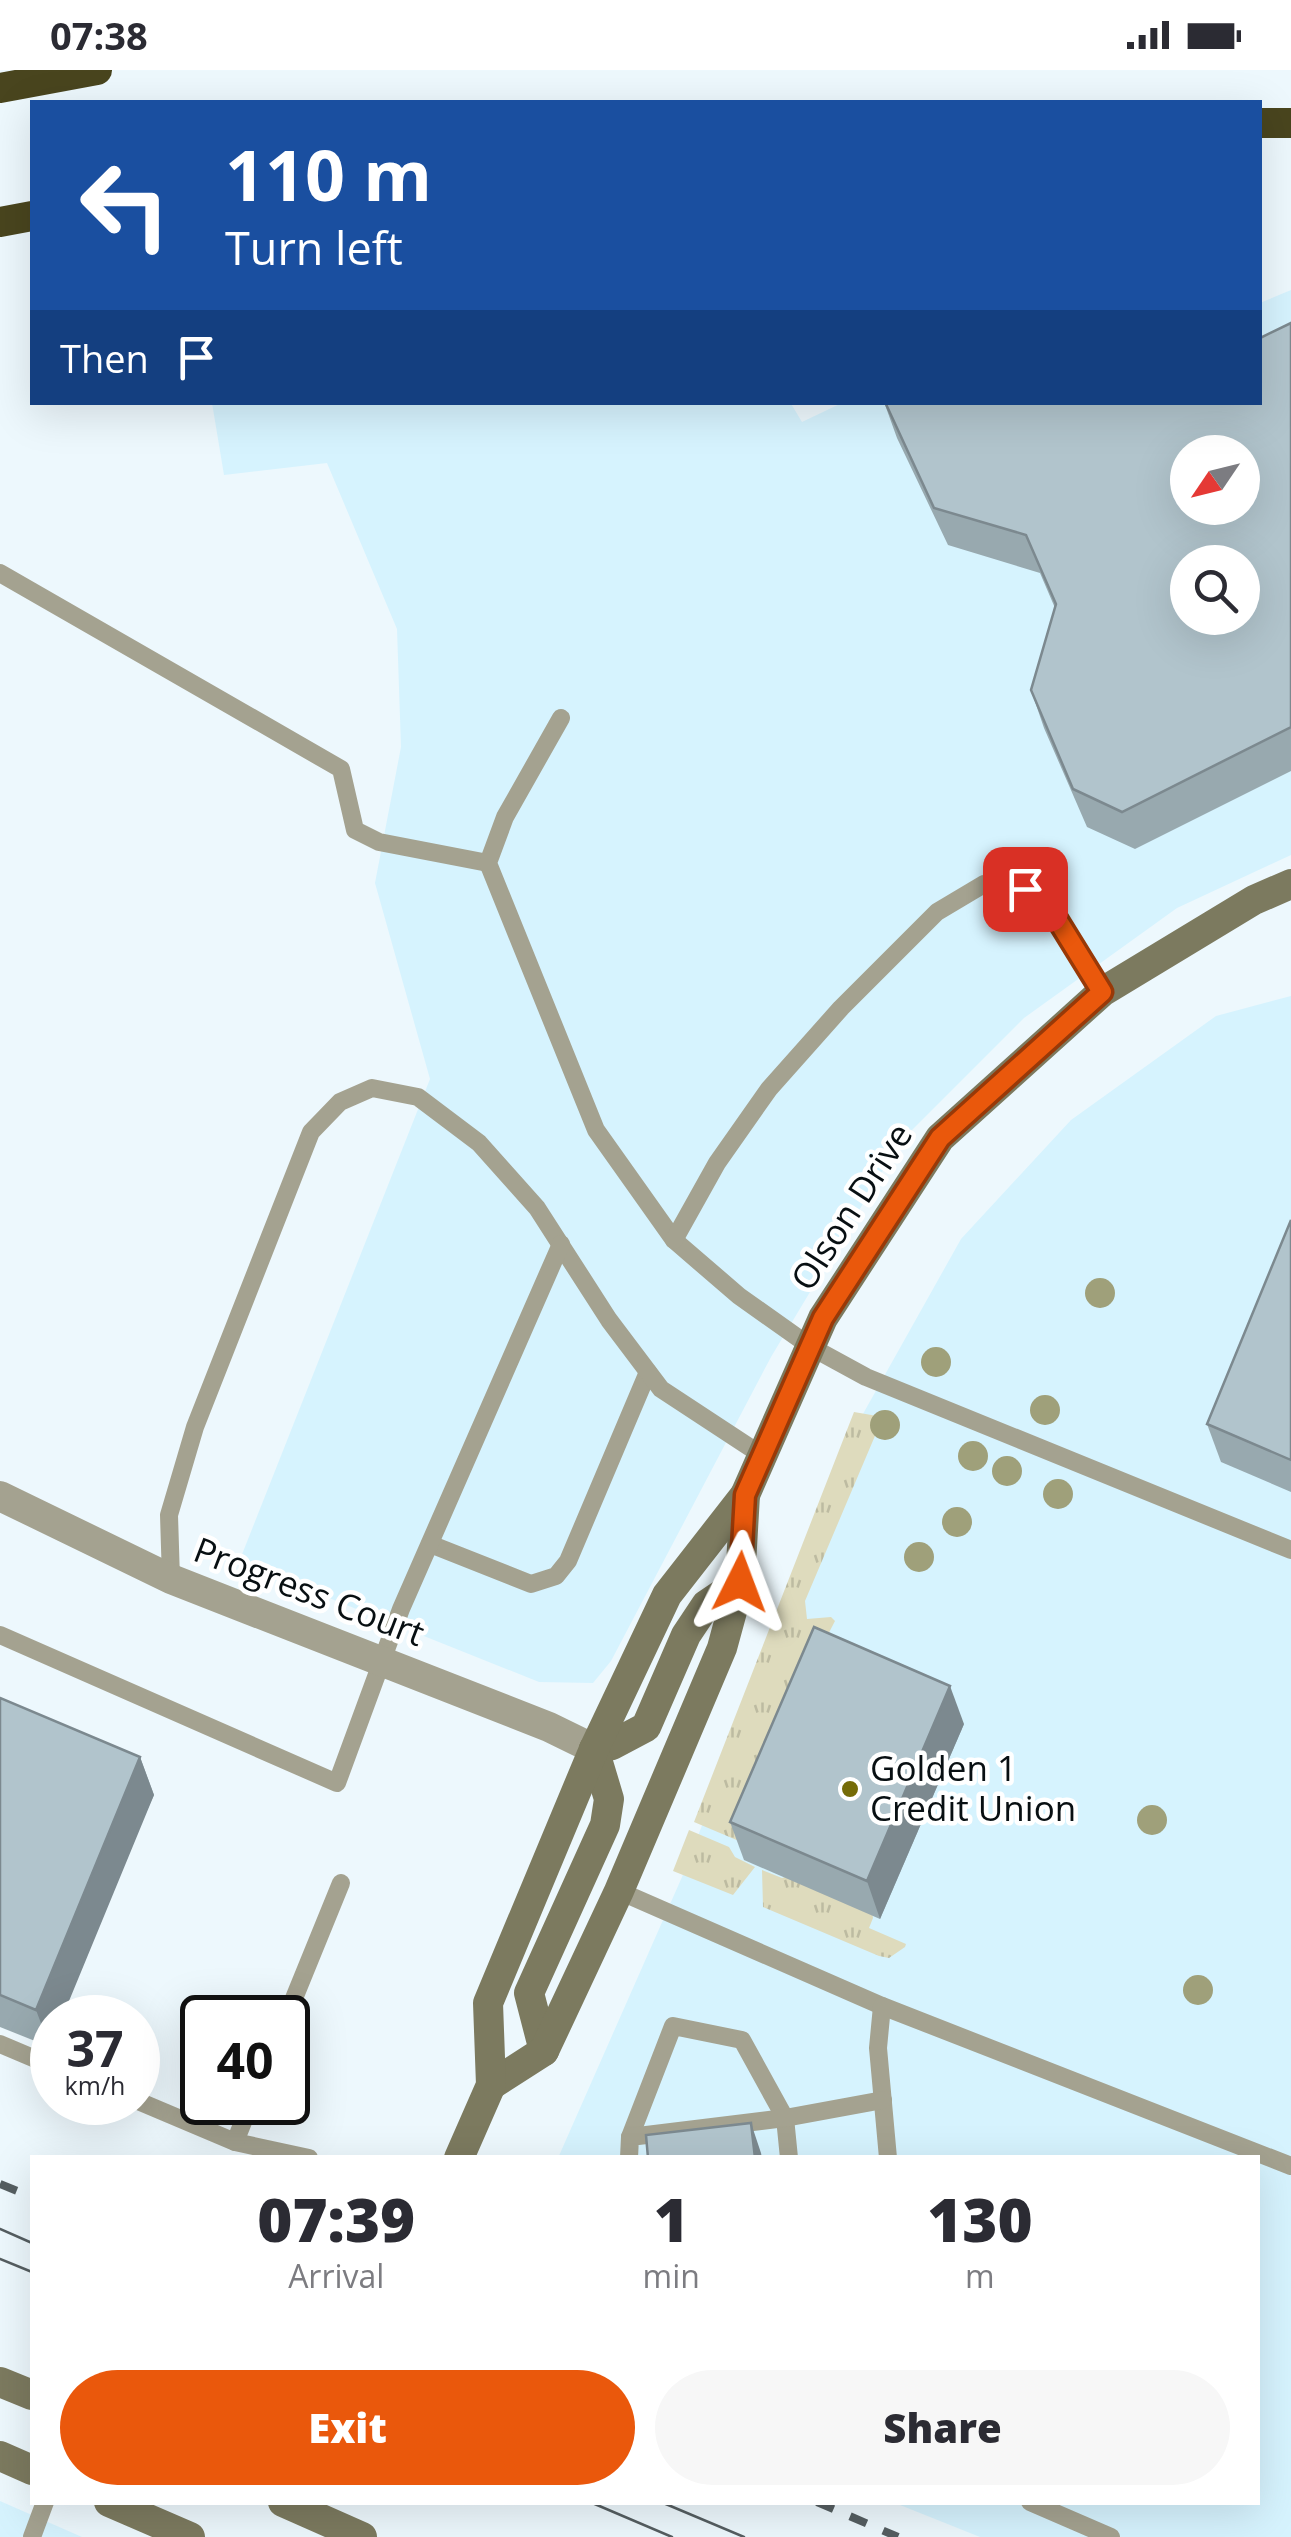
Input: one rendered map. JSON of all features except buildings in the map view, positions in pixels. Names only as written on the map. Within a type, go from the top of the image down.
[{"type":"highway","points":[[0,88],[97,70]]},
{"type":"highway","points":[[1262,123],[1291,124]]},
{"type":"highway","points":[[0,222],[30,216]]},
{"type":"street","name":"Olson Drive","points":[[460,2155],[491,2084],[488,2003],[594,1749],[666,1595],[745,1495],[823,1318],[940,1138],[1102,992],[1254,900],[1291,884]]},
{"type":"street","name":"Olson Drive","points":[[544,2051],[619,1891],[722,1648],[740,1582],[745,1495]]},
{"type":"street","name":"Progress Court","points":[[0,1496],[171,1579],[548,1727],[594,1749]]},
{"type":"street","points":[[491,2084],[544,2051],[530,1993],[605,1824],[609,1798],[594,1749],[612,1746],[646,1727],[686,1635],[706,1605],[740,1582]]},
{"type":"street","points":[[0,2382],[30,2394]]},
{"type":"street","points":[[0,2456],[30,2469]]},
{"type":"street","points":[[116,2505],[190,2537]]},
{"type":"street","points":[[303,2514],[362,2537]]},
{"type":"lane","points":[[0,573],[340,769],[356,830],[379,842],[488,863]]},
{"type":"lane","points":[[560,718],[505,817],[488,863],[596,1130],[674,1240],[739,1296],[811,1347],[866,1377],[1291,1550]]},
{"type":"lane","points":[[674,1240],[717,1163],[769,1089],[841,1008],[937,912],[984,884],[1025,889],[1052,911],[1102,992]]},
{"type":"lane","points":[[171,1579],[169,1515],[195,1427],[311,1132],[340,1102],[372,1088],[418,1098],[479,1143],[537,1208],[609,1320],[661,1389],[762,1456]]},
{"type":"lane","points":[[0,1635],[337,1783],[401,1609],[562,1244]]},
{"type":"lane","points":[[430,1544],[531,1584],[556,1576],[568,1561],[648,1372]]},
{"type":"lane","points":[[295,1995],[341,1883]]},
{"type":"lane","points":[[619,1891],[882,2006],[1291,2166]]},
{"type":"lane","points":[[882,2006],[878,2048],[888,2155]]},
{"type":"lane","points":[[629,2155],[630,2137],[673,2026],[742,2040],[785,2118],[790,2155]]},
{"type":"lane","points":[[0,2044],[30,2057]]},
{"type":"lane","points":[[630,2137],[785,2118],[883,2100]]},
{"type":"lane","points":[[160,2110],[235,2142],[296,2155]]},
{"type":"lane","points":[[235,2142],[242,2125]]},
{"type":"lane","points":[[32,2537],[44,2505]]},
{"type":"lane","points":[[1037,2505],[1112,2537]]},
{"type":"shaded area","points":[[1291,290],[1291,855],[1177,908],[1024,1018],[900,1142],[771,1357],[611,1661],[593,1683],[539,1682],[239,1562],[430,1079],[375,883],[401,747],[397,629],[327,463],[224,475],[212,405],[792,405],[802,422],[838,405],[1262,405],[1262,302]]},
{"type":"shaded area","points":[[1291,996],[1291,2537],[980,2537],[900,2505],[1260,2505],[1260,2155],[559,2155],[682,1877],[859,1421],[961,1239],[1071,1120],[1216,1016]]},
{"type":"shaded area","points":[[0,2501],[82,2537],[0,2537]]},
{"type":"green space","points":[[854,1412],[883,1417],[805,1601],[807,1619],[831,1617],[835,1621],[820,1650],[746,1844],[694,1822]]},
{"type":"green space","points":[[689,1830],[729,1847],[735,1857],[755,1867],[733,1895],[673,1871]]},
{"type":"green space","points":[[762,1870],[782,1878],[788,1876],[872,1912],[869,1928],[906,1944],[905,1947],[889,1958],[879,1956],[763,1907]]},
{"type":"tram line","points":[[0,2229],[30,2242]]},
{"type":"tram line","points":[[0,2259],[30,2271]]},
{"type":"tram line","points":[[597,2505],[672,2537]]},
{"type":"tram line","points":[[668,2505],[744,2537]]},
{"type":"railway","points":[[0,2184],[30,2196]]},
{"type":"railway","points":[[824,2505],[898,2537]]},
{"type":"place","name":"Golden 1 Credit Union","points":[[850,1789]]},
{"type":"route","points":[[740,1582],[745,1495],[823,1318],[940,1138],[1102,992],[1052,911],[1025,889]]}]
